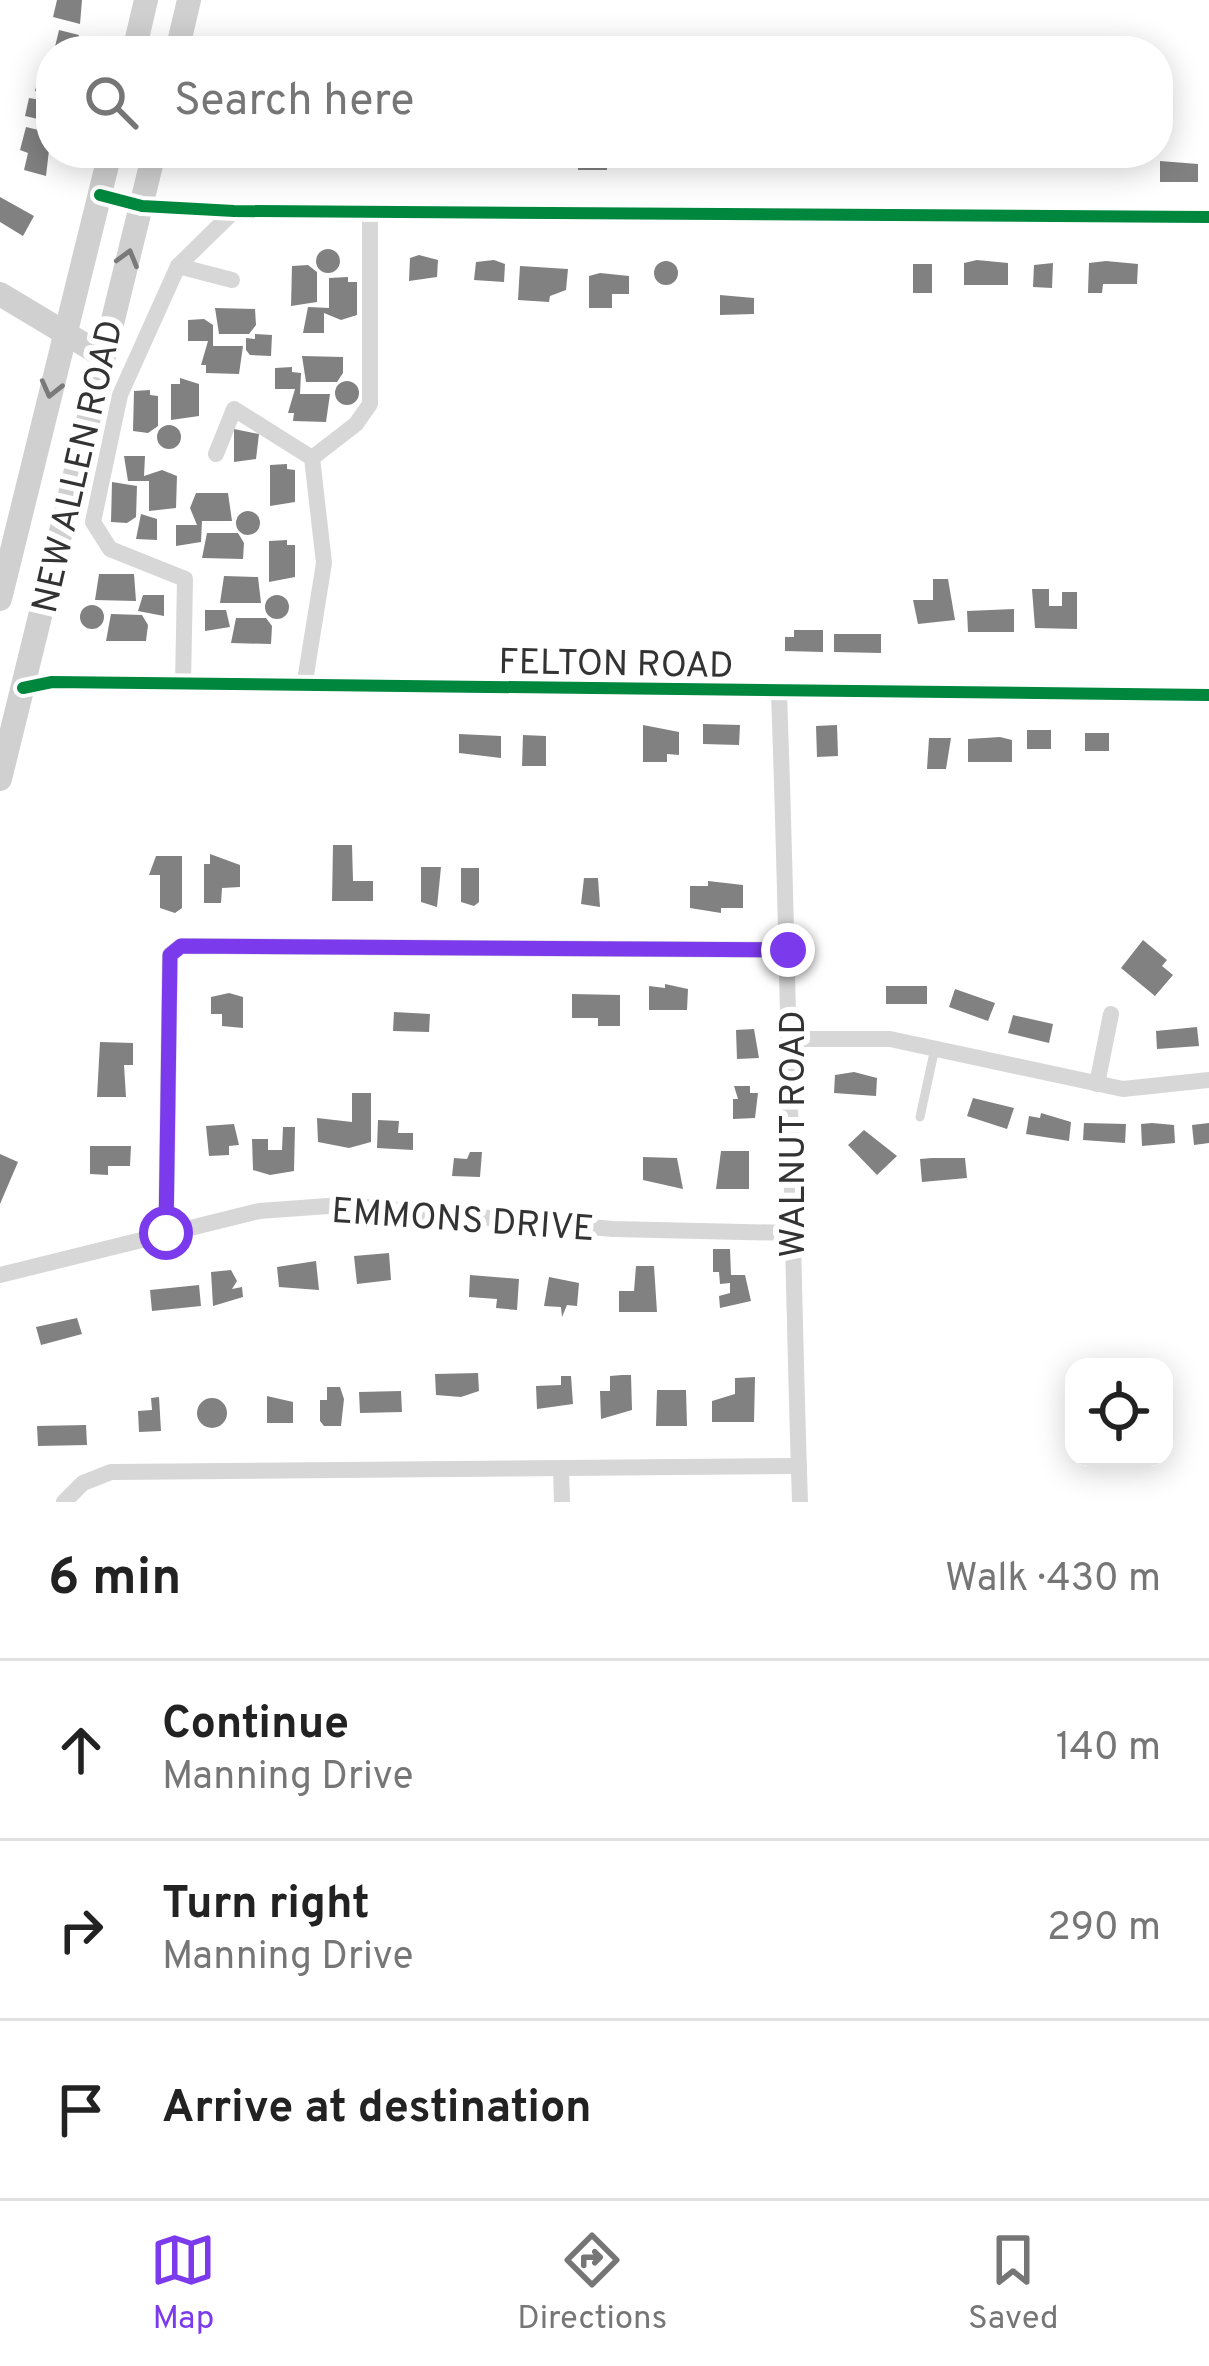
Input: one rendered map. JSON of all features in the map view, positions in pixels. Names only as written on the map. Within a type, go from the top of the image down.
[{"type":"main road","points":[[138,36],[146,0]]},
{"type":"main road","points":[[181,36],[189,0]]},
{"type":"main road","name":"NEW ALLEN ROAD","points":[[0,599],[107,168]]},
{"type":"main road","name":"NEW ALLEN ROAD","points":[[0,779],[100,354],[151,168]]},
{"type":"main road","points":[[0,294],[100,354]]},
{"type":"street","points":[[100,196],[142,206],[234,211],[789,211],[1209,218]]},
{"type":"street","points":[[183,684],[185,579],[110,549],[93,522],[121,395],[178,266],[234,211]]},
{"type":"street","points":[[312,458],[356,424],[370,404],[370,213]]},
{"type":"street","points":[[178,266],[232,280]]},
{"type":"street","points":[[216,454],[234,409],[312,458]]},
{"type":"street","points":[[304,687],[324,563],[312,458]]},
{"type":"street","name":"FELTON ROAD","points":[[23,688],[52,682],[779,694],[1209,695]]},
{"type":"street","name":"WALNUT ROAD","points":[[779,694],[792,1040],[790,1233],[800,1502]]},
{"type":"street","points":[[166,1233],[170,955],[181,946],[788,950]]},
{"type":"street","points":[[1097,1084],[1111,1014]]},
{"type":"street","points":[[792,1040],[890,1039],[1123,1089],[1209,1080]]},
{"type":"street","name":"EMMONS DRIVE","points":[[0,1275],[260,1211],[343,1205],[613,1229],[790,1233]]},
{"type":"street","points":[[64,1502],[83,1483],[111,1472],[799,1466]]},
{"type":"street","points":[[561,1470],[562,1502]]},
{"type":"lane","points":[[920,1118],[935,1048]]},
{"type":"building","points":[[57,0],[82,0],[80,24],[53,17]]},
{"type":"building","points":[[29,98],[36,99],[36,119],[25,116]]},
{"type":"building","points":[[26,127],[36,129],[36,168],[47,168],[46,176],[24,170],[28,153],[20,150]]},
{"type":"building","points":[[1173,162],[1198,164],[1198,182],[1160,182],[1160,168],[1173,168]]},
{"type":"building","points":[[0,197],[34,216],[23,236],[0,222]]},
{"type":"building","points":[[328,249],[337,252],[337,270],[328,273],[319,270],[316,261],[319,252]]},
{"type":"building","points":[[419,255],[438,260],[437,277],[409,281],[410,258]]},
{"type":"building","points":[[666,261],[675,264],[675,282],[666,285],[657,282],[654,273],[657,264]]},
{"type":"building","points":[[476,262],[505,264],[504,282],[474,280]]},
{"type":"building","points":[[964,263],[1008,263],[1008,285],[964,285]]},
{"type":"building","points":[[1053,263],[1052,288],[1033,287],[1034,265]]},
{"type":"building","points":[[1089,263],[1138,264],[1137,284],[1103,284],[1102,293],[1088,293]]},
{"type":"building","points":[[913,264],[932,264],[932,293],[913,293]]},
{"type":"building","points":[[308,265],[317,272],[317,302],[291,306],[292,266]]},
{"type":"building","points":[[520,266],[568,269],[566,290],[550,296],[549,302],[518,300]]},
{"type":"building","points":[[589,276],[629,276],[629,294],[612,294],[612,308],[589,308]]},
{"type":"building","points":[[348,277],[348,282],[357,282],[357,315],[341,320],[324,313],[324,333],[303,333],[308,307],[329,308],[329,278]]},
{"type":"building","points":[[720,295],[754,298],[754,314],[720,315]]},
{"type":"building","points":[[215,308],[255,309],[256,325],[249,334],[219,334]]},
{"type":"building","points":[[204,319],[213,325],[213,346],[243,346],[239,374],[206,373],[206,365],[201,365],[208,341],[188,341],[188,320]]},
{"type":"building","points":[[255,334],[272,335],[271,356],[250,355],[246,350],[246,338],[255,339]]},
{"type":"building","points":[[302,356],[343,357],[343,373],[337,382],[306,382]]},
{"type":"building","points":[[292,367],[292,372],[301,373],[300,394],[330,394],[326,422],[293,421],[294,413],[288,413],[295,389],[275,389],[275,368]]},
{"type":"building","points":[[180,378],[199,384],[199,416],[171,420],[171,384],[180,384]]},
{"type":"building","points":[[347,381],[356,384],[356,402],[347,405],[338,402],[335,393],[338,384]]},
{"type":"building","points":[[150,390],[150,395],[158,396],[158,426],[148,433],[133,431],[134,391]]},
{"type":"building","points":[[164,425],[174,425],[181,437],[174,449],[164,449],[157,442],[157,432]]},
{"type":"building","points":[[234,429],[259,434],[256,459],[234,462]]},
{"type":"building","points":[[124,456],[145,456],[144,476],[162,470],[177,476],[176,508],[149,511],[149,481],[128,481]]},
{"type":"building","points":[[287,464],[287,469],[295,470],[295,502],[270,506],[270,465]]},
{"type":"building","points":[[112,482],[137,486],[136,517],[127,523],[111,522]]},
{"type":"building","points":[[196,493],[228,493],[232,521],[202,521],[201,542],[176,546],[176,525],[197,525],[190,508]]},
{"type":"building","points":[[248,511],[257,514],[257,532],[248,535],[239,532],[236,523],[239,514]]},
{"type":"building","points":[[141,514],[157,519],[157,540],[136,539]]},
{"type":"building","points":[[207,533],[238,533],[244,543],[243,559],[202,558]]},
{"type":"building","points":[[287,540],[287,545],[295,545],[295,577],[269,582],[269,541]]},
{"type":"building","points":[[99,574],[134,574],[136,601],[95,600]]},
{"type":"building","points":[[224,576],[258,577],[261,603],[220,603]]},
{"type":"building","points":[[933,579],[948,579],[955,620],[918,624],[913,600],[933,600]]},
{"type":"building","points":[[1032,589],[1049,589],[1049,606],[1062,606],[1062,592],[1077,592],[1077,629],[1035,628]]},
{"type":"building","points":[[143,595],[164,595],[164,616],[138,611]]},
{"type":"building","points":[[277,595],[286,598],[286,616],[277,619],[268,616],[265,607],[268,598]]},
{"type":"building","points":[[92,605],[101,608],[101,626],[92,629],[83,626],[80,617],[83,608]]},
{"type":"building","points":[[1014,609],[1014,632],[968,632],[967,611]]},
{"type":"building","points":[[205,610],[226,610],[230,627],[205,631]]},
{"type":"building","points":[[111,614],[142,615],[148,625],[146,641],[106,641]]},
{"type":"building","points":[[236,618],[266,618],[272,626],[271,644],[231,643]]},
{"type":"building","points":[[794,630],[823,630],[823,652],[785,651],[785,637],[794,637]]},
{"type":"building","points":[[834,634],[881,634],[881,653],[834,652]]},
{"type":"building","points":[[703,724],[740,725],[739,745],[703,744]]},
{"type":"building","points":[[643,725],[679,732],[679,755],[667,754],[667,762],[643,762]]},
{"type":"building","points":[[837,725],[838,756],[817,757],[816,726]]},
{"type":"building","points":[[1027,730],[1051,730],[1051,749],[1027,749]]},
{"type":"building","points":[[1085,733],[1109,733],[1109,751],[1085,751]]},
{"type":"building","points":[[459,734],[501,736],[501,758],[459,753]]},
{"type":"building","points":[[523,735],[546,736],[546,766],[522,766]]},
{"type":"building","points":[[929,738],[951,738],[946,769],[927,769]]},
{"type":"building","points":[[968,739],[1012,740],[1012,762],[968,762]]},
{"type":"building","points":[[333,845],[352,845],[353,881],[373,881],[373,901],[332,901]]},
{"type":"building","points":[[210,854],[240,865],[240,887],[222,888],[221,903],[204,903],[204,864],[210,864]]},
{"type":"building","points":[[156,856],[182,856],[182,908],[175,913],[160,908],[160,875],[149,875]]},
{"type":"building","points":[[421,867],[441,867],[437,907],[421,902]]},
{"type":"building","points":[[461,868],[479,868],[479,902],[474,906],[461,902]]},
{"type":"building","points":[[584,878],[598,878],[600,907],[581,904]]},
{"type":"building","points":[[708,881],[743,885],[743,908],[721,908],[721,913],[690,908],[690,886],[708,886]]},
{"type":"building","points":[[1143,940],[1167,960],[1162,966],[1173,975],[1155,996],[1121,968]]},
{"type":"building","points":[[665,984],[688,989],[687,1010],[649,1010],[649,986],[665,988]]},
{"type":"building","points":[[886,986],[927,986],[927,1004],[886,1004]]},
{"type":"building","points":[[955,989],[995,1003],[988,1021],[949,1007]]},
{"type":"building","points":[[229,993],[243,997],[243,1028],[222,1026],[222,1014],[211,1014],[211,997]]},
{"type":"building","points":[[572,994],[620,995],[620,1026],[598,1026],[598,1018],[572,1018]]},
{"type":"building","points":[[394,1012],[430,1014],[429,1032],[393,1031]]},
{"type":"building","points":[[1013,1015],[1053,1024],[1049,1043],[1008,1033]]},
{"type":"building","points":[[1197,1027],[1199,1046],[1157,1049],[1156,1031]]},
{"type":"building","points":[[754,1029],[759,1058],[737,1059],[736,1030]]},
{"type":"building","points":[[100,1042],[133,1043],[133,1065],[124,1065],[126,1097],[97,1097]]},
{"type":"building","points":[[854,1072],[877,1078],[876,1096],[834,1093],[835,1075]]},
{"type":"building","points":[[734,1086],[750,1086],[750,1093],[758,1093],[755,1118],[733,1119],[733,1099],[738,1099]]},
{"type":"building","points":[[352,1093],[371,1093],[371,1142],[349,1148],[318,1142],[317,1118],[352,1122]]},
{"type":"building","points":[[973,1098],[1014,1108],[1007,1129],[967,1116]]},
{"type":"building","points":[[1041,1113],[1071,1122],[1069,1141],[1026,1134],[1029,1116],[1040,1118]]},
{"type":"building","points":[[378,1120],[399,1121],[398,1133],[413,1133],[413,1150],[377,1148]]},
{"type":"building","points":[[1084,1123],[1126,1124],[1125,1143],[1083,1140]]},
{"type":"building","points":[[1209,1123],[1209,1143],[1194,1145],[1192,1125]]},
{"type":"building","points":[[234,1124],[239,1145],[229,1146],[229,1155],[209,1156],[206,1126]]},
{"type":"building","points":[[1141,1124],[1174,1125],[1175,1143],[1142,1146]]},
{"type":"building","points":[[283,1127],[295,1127],[294,1171],[270,1175],[253,1170],[252,1139],[268,1139],[268,1150],[282,1150]]},
{"type":"building","points":[[864,1130],[897,1156],[877,1175],[848,1145]]},
{"type":"building","points":[[90,1146],[131,1146],[130,1166],[108,1166],[108,1175],[90,1174]]},
{"type":"building","points":[[721,1151],[749,1151],[749,1189],[716,1189]]},
{"type":"building","points":[[470,1152],[482,1152],[480,1177],[452,1176],[454,1158],[467,1159]]},
{"type":"building","points":[[0,1154],[18,1162],[0,1204]]},
{"type":"building","points":[[643,1157],[677,1158],[683,1189],[643,1180]]},
{"type":"building","points":[[965,1158],[967,1178],[922,1182],[920,1159]]},
{"type":"building","points":[[713,1249],[730,1249],[731,1275],[745,1275],[751,1301],[720,1308],[719,1296],[730,1293],[730,1283],[720,1284],[719,1272],[713,1272]]},
{"type":"building","points":[[389,1253],[391,1280],[357,1284],[354,1256]]},
{"type":"building","points":[[316,1261],[319,1290],[279,1287],[277,1267]]},
{"type":"building","points":[[636,1266],[654,1266],[657,1312],[619,1312],[619,1291],[634,1291]]},
{"type":"building","points":[[231,1270],[237,1281],[232,1289],[242,1287],[243,1297],[213,1306],[211,1272]]},
{"type":"building","points":[[470,1275],[519,1279],[517,1310],[496,1308],[497,1299],[469,1297]]},
{"type":"building","points":[[549,1277],[579,1283],[577,1306],[567,1305],[562,1317],[561,1307],[544,1306]]},
{"type":"building","points":[[199,1285],[201,1306],[152,1311],[150,1290]]},
{"type":"building","points":[[77,1318],[82,1334],[41,1345],[36,1327]]},
{"type":"building","points":[[478,1373],[479,1391],[461,1397],[436,1395],[435,1374]]},
{"type":"building","points":[[631,1375],[632,1410],[601,1419],[600,1391],[610,1391],[610,1376]]},
{"type":"building","points":[[561,1376],[571,1376],[573,1404],[537,1409],[536,1386],[561,1385]]},
{"type":"building","points":[[755,1377],[754,1422],[712,1422],[712,1401],[735,1394],[735,1378]]},
{"type":"building","points":[[327,1387],[340,1387],[344,1399],[341,1426],[324,1426],[320,1421],[320,1400],[327,1400]]},
{"type":"building","points":[[657,1390],[686,1390],[687,1426],[656,1426]]},
{"type":"building","points":[[401,1391],[402,1412],[360,1413],[359,1392]]},
{"type":"building","points":[[267,1396],[293,1402],[293,1423],[267,1423]]},
{"type":"building","points":[[159,1397],[161,1431],[139,1432],[138,1411],[152,1410],[151,1398]]},
{"type":"building","points":[[212,1398],[227,1413],[212,1428],[197,1413]]},
{"type":"building","points":[[86,1425],[87,1445],[38,1446],[37,1426]]},
{"type":"cycle path","points":[[100,195],[142,206],[234,211],[1209,217]]},
{"type":"cycle path","points":[[23,688],[52,682],[1209,695]]},
{"type":"route","points":[[166,1233],[170,955],[181,946],[788,950]]}]
